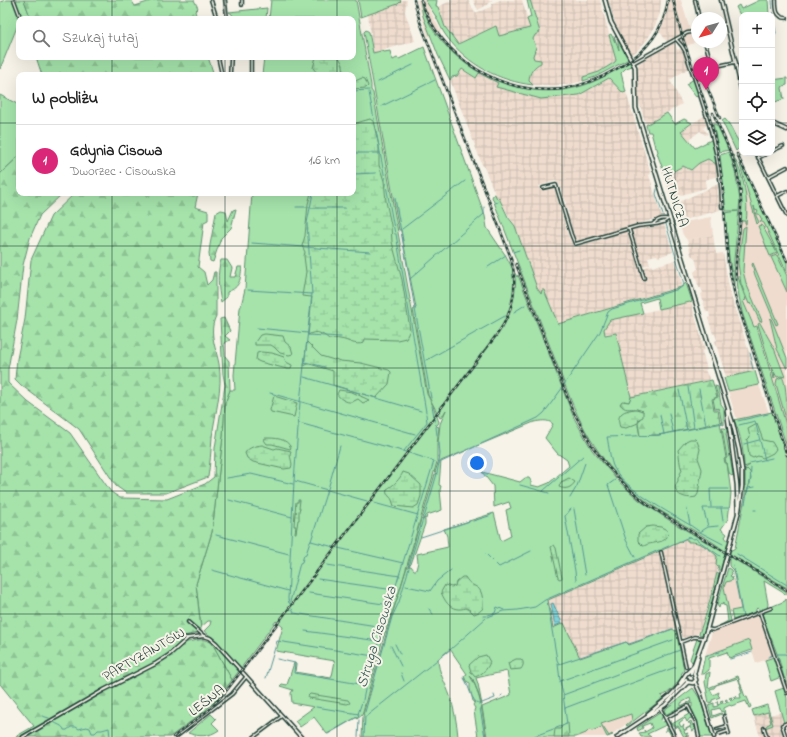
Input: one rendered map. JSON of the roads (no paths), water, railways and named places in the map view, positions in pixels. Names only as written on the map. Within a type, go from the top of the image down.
[{"type":"main road","name":"HUTNICZA","points":[[605,0],[611,22],[634,63],[636,71],[636,108],[668,219],[726,403],[739,450],[741,463],[741,495],[738,513],[707,629],[699,653]]},
{"type":"main road","name":"HUTNICZA","points":[[731,425],[738,513]]},
{"type":"main road","points":[[733,454],[739,450]]},
{"type":"main road","points":[[734,461],[741,463]]},
{"type":"main road","points":[[737,494],[741,495]]},
{"type":"main road","points":[[678,687],[687,681],[694,682],[696,678],[693,673],[694,666],[699,653]]},
{"type":"main road","points":[[693,673],[699,653]]},
{"type":"main road","points":[[660,707],[694,666]]},
{"type":"main road","points":[[617,737],[671,700],[687,681],[686,675],[693,673]]},
{"type":"street","points":[[14,0],[20,16]]},
{"type":"street","points":[[211,0],[216,16]]},
{"type":"street","points":[[225,0],[227,16]]},
{"type":"street","points":[[242,0],[242,5]]},
{"type":"street","points":[[695,0],[698,12]]},
{"type":"street","points":[[721,0],[724,12]]},
{"type":"street","points":[[776,0],[777,12],[781,16],[787,18]]},
{"type":"street","points":[[727,28],[740,84]]},
{"type":"street","points":[[634,63],[691,32]]},
{"type":"street","points":[[676,39],[685,51],[715,142],[720,177],[722,207]]},
{"type":"street","points":[[707,48],[714,73]]},
{"type":"street","points":[[219,60],[221,72]]},
{"type":"street","points":[[230,72],[231,60]]},
{"type":"street","points":[[251,60],[251,72]]},
{"type":"street","points":[[712,67],[736,62]]},
{"type":"street","points":[[775,124],[786,128]]},
{"type":"street","points":[[775,150],[783,146]]},
{"type":"street","points":[[762,156],[758,158],[787,215]]},
{"type":"street","points":[[768,177],[787,167]]},
{"type":"street","points":[[543,188],[556,185],[575,244],[628,229],[657,224],[668,219]]},
{"type":"street","points":[[777,196],[787,191]]},
{"type":"street","points":[[628,229],[644,278]]},
{"type":"street","points":[[661,552],[686,667]]},
{"type":"street","points":[[707,629],[713,630],[771,608]]},
{"type":"street","points":[[760,613],[787,693]]},
{"type":"street","points":[[188,622],[204,636]]},
{"type":"street","points":[[172,636],[188,638]]},
{"type":"street","name":"PARTYZANTÓW","points":[[23,737],[104,690],[155,664],[188,638],[204,636],[214,641],[301,737]]},
{"type":"street","points":[[681,642],[694,637],[704,638]]},
{"type":"street","name":"LEŚNA","points":[[176,737],[232,694],[246,677]]},
{"type":"street","points":[[694,682],[698,688],[714,737]]},
{"type":"street","points":[[665,718],[688,706],[696,722],[699,737]]},
{"type":"street","points":[[660,707],[675,737]]},
{"type":"street","points":[[254,737],[282,716]]},
{"type":"street","points":[[719,734],[729,732],[724,716]]},
{"type":"street","points":[[786,737],[782,725],[787,723]]},
{"type":"street","points":[[717,729],[727,726]]},
{"type":"street","points":[[764,728],[767,737]]},
{"type":"street","points":[[296,737],[299,734]]},
{"type":"water","points":[[553,603],[562,623],[555,626],[551,604]]},
{"type":"waterway","name":"Struga Cisowska","points":[[772,0],[773,12]]},
{"type":"waterway","name":"Struga Cisowska","points":[[775,28],[775,34]]},
{"type":"waterway","points":[[378,82],[413,65]]},
{"type":"waterway","points":[[382,106],[435,80]]},
{"type":"waterway","points":[[356,91],[369,90]]},
{"type":"waterway","points":[[369,92],[395,234]]},
{"type":"waterway","points":[[356,153],[380,153]]},
{"type":"waterway","points":[[356,174],[376,173]]},
{"type":"waterway","points":[[402,229],[465,181]]},
{"type":"waterway","name":"Struga Cisowska","points":[[657,189],[656,194],[663,215]]},
{"type":"waterway","points":[[291,604],[289,603],[288,599],[294,481],[300,402],[312,294],[307,223],[312,196]]},
{"type":"waterway","points":[[395,198],[431,398]]},
{"type":"waterway","points":[[296,207],[310,207]]},
{"type":"waterway","points":[[410,279],[484,214],[484,207]]},
{"type":"waterway","points":[[311,208],[345,208]]},
{"type":"waterway","name":"Struga Cisowska","points":[[564,385],[600,332],[608,312],[612,309],[679,289],[683,286],[684,284],[666,224]]},
{"type":"waterway","points":[[396,234],[426,412]]},
{"type":"waterway","points":[[252,243],[370,252]]},
{"type":"waterway","points":[[513,252],[519,250]]},
{"type":"waterway","points":[[488,267],[506,255]]},
{"type":"waterway","points":[[248,290],[312,294]]},
{"type":"waterway","points":[[514,312],[525,305]]},
{"type":"waterway","points":[[427,360],[505,316]]},
{"type":"waterway","points":[[257,328],[308,333]]},
{"type":"waterway","points":[[308,335],[341,337]]},
{"type":"waterway","points":[[750,353],[752,360]]},
{"type":"waterway","points":[[751,361],[753,369]]},
{"type":"waterway","points":[[305,362],[325,367]]},
{"type":"waterway","points":[[304,377],[421,411]]},
{"type":"waterway","name":"Struga Cisowska","points":[[437,473],[439,463],[538,418],[544,413],[563,387]]},
{"type":"waterway","points":[[688,387],[694,428]]},
{"type":"waterway","points":[[699,389],[706,425]]},
{"type":"waterway","points":[[679,390],[687,430]]},
{"type":"waterway","points":[[270,393],[415,434]]},
{"type":"waterway","points":[[432,406],[434,416]]},
{"type":"waterway","points":[[669,413],[673,432]]},
{"type":"waterway","points":[[404,451],[427,422],[426,414]]},
{"type":"waterway","points":[[738,421],[768,414]]},
{"type":"waterway","points":[[660,415],[664,434]]},
{"type":"waterway","points":[[434,418],[436,425]]},
{"type":"waterway","points":[[739,425],[755,421],[765,460]]},
{"type":"waterway","points":[[299,423],[406,452]]},
{"type":"waterway","points":[[690,525],[648,500],[620,476],[614,468],[607,437],[659,435],[723,423]]},
{"type":"waterway","points":[[436,427],[437,435]]},
{"type":"waterway","points":[[744,444],[759,440]]},
{"type":"waterway","points":[[439,442],[439,463]]},
{"type":"waterway","points":[[328,489],[340,446]]},
{"type":"waterway","points":[[390,605],[434,461],[409,453]]},
{"type":"waterway","points":[[543,491],[583,456]]},
{"type":"waterway","points":[[750,463],[772,458]]},
{"type":"waterway","points":[[570,498],[577,486],[585,463]]},
{"type":"waterway","points":[[750,484],[751,468]]},
{"type":"waterway","points":[[227,478],[251,474],[293,484]]},
{"type":"waterway","name":"Struga Cisowska","points":[[424,518],[437,474]]},
{"type":"waterway","points":[[615,480],[608,485],[626,540],[635,557]]},
{"type":"waterway","points":[[295,481],[367,501]]},
{"type":"waterway","points":[[520,485],[549,493]]},
{"type":"waterway","points":[[745,504],[748,488],[755,487]]},
{"type":"waterway","points":[[711,507],[710,489],[728,489]]},
{"type":"waterway","points":[[290,602],[300,563],[302,562],[311,541],[327,490]]},
{"type":"waterway","points":[[229,500],[292,517]]},
{"type":"waterway","points":[[374,503],[418,515]]},
{"type":"waterway","points":[[708,526],[703,508],[730,508]]},
{"type":"waterway","points":[[721,508],[723,521]]},
{"type":"waterway","points":[[571,509],[565,516],[576,580]]},
{"type":"waterway","points":[[574,509],[585,575]]},
{"type":"waterway","points":[[687,509],[690,525],[700,532],[708,527],[718,526]]},
{"type":"waterway","points":[[473,521],[492,514]]},
{"type":"waterway","name":"Struga Cisowska","points":[[409,566],[423,519]]},
{"type":"waterway","points":[[421,537],[470,521]]},
{"type":"waterway","points":[[699,533],[700,532],[723,544]]},
{"type":"waterway","points":[[216,535],[289,554]]},
{"type":"waterway","points":[[662,549],[689,537],[694,539],[696,538]]},
{"type":"waterway","points":[[696,539],[720,556]]},
{"type":"waterway","points":[[311,541],[334,547]]},
{"type":"waterway","points":[[338,548],[403,563]]},
{"type":"waterway","points":[[488,617],[503,611],[535,607],[545,600],[659,550]]},
{"type":"waterway","points":[[486,554],[499,567],[531,551]]},
{"type":"waterway","points":[[737,554],[787,585]]},
{"type":"waterway","points":[[327,565],[400,576]]},
{"type":"waterway","points":[[733,565],[743,617]]},
{"type":"waterway","name":"Struga Cisowska","points":[[365,712],[392,617],[399,602],[409,568]]},
{"type":"waterway","points":[[212,570],[288,591]]},
{"type":"waterway","points":[[406,586],[430,591],[437,581],[451,570]]},
{"type":"waterway","points":[[318,579],[394,590]]},
{"type":"waterway","points":[[309,593],[390,605],[387,614]]},
{"type":"waterway","points":[[547,600],[557,660],[559,664],[626,642],[629,644],[673,629]]},
{"type":"waterway","points":[[488,615],[495,613],[497,607],[504,610]]},
{"type":"waterway","points":[[292,609],[294,613],[383,627]]},
{"type":"waterway","points":[[429,609],[433,614]]},
{"type":"waterway","points":[[376,651],[386,617]]},
{"type":"waterway","points":[[763,617],[769,635]]},
{"type":"waterway","points":[[364,718],[451,649],[486,618]]},
{"type":"waterway","points":[[305,631],[379,641]]},
{"type":"waterway","points":[[587,671],[673,640]]},
{"type":"waterway","points":[[266,678],[277,641],[374,656],[375,654]]},
{"type":"waterway","points":[[395,644],[400,654]]},
{"type":"waterway","points":[[391,646],[397,658]]},
{"type":"waterway","points":[[591,684],[680,650]]},
{"type":"waterway","points":[[716,653],[720,652]]},
{"type":"waterway","points":[[730,659],[752,652]]},
{"type":"waterway","points":[[777,654],[787,655]]},
{"type":"waterway","points":[[768,657],[773,655]]},
{"type":"waterway","points":[[372,666],[374,657]]},
{"type":"waterway","points":[[777,657],[779,661]]},
{"type":"waterway","points":[[774,658],[775,662]]},
{"type":"waterway","points":[[277,659],[295,663],[294,673],[366,685],[363,700]]},
{"type":"waterway","points":[[398,660],[401,666]]},
{"type":"waterway","points":[[558,664],[560,680]]},
{"type":"waterway","points":[[597,696],[676,667]]},
{"type":"waterway","points":[[367,685],[372,668]]},
{"type":"waterway","points":[[563,694],[560,681],[585,672]]},
{"type":"waterway","points":[[401,673],[404,681]]},
{"type":"waterway","points":[[464,678],[472,697],[480,705]]},
{"type":"waterway","points":[[532,737],[567,724],[563,695],[590,685]]},
{"type":"waterway","points":[[482,703],[495,698],[494,695]]},
{"type":"waterway","points":[[565,708],[594,697]]},
{"type":"waterway","points":[[359,717],[358,714],[362,702]]},
{"type":"waterway","points":[[316,707],[359,714]]},
{"type":"waterway","points":[[480,708],[485,737]]},
{"type":"waterway","points":[[42,716],[49,718]]},
{"type":"waterway","points":[[328,734],[359,716]]},
{"type":"waterway","name":"Struga Cisowska","points":[[364,737],[365,716]]},
{"type":"waterway","points":[[358,737],[359,720]]},
{"type":"waterway","points":[[54,722],[61,726],[64,730],[71,727],[76,727],[79,729],[86,727],[90,728],[92,733],[95,733],[98,730],[109,728],[110,737]]},
{"type":"railway","points":[[173,737],[209,710],[227,690],[498,333],[508,316],[514,287],[511,258],[420,22],[414,0]]},
{"type":"railway","points":[[421,0],[430,21],[443,39],[458,55],[476,69],[496,79],[517,86],[539,90],[562,89],[584,84],[605,75],[628,62],[645,48],[658,31],[666,11],[668,0]]},
{"type":"railway","points":[[673,0],[682,36],[709,115],[717,147],[722,180],[728,263],[735,296],[787,455]]},
{"type":"railway","points":[[698,66],[720,118]]},
{"type":"railway","points":[[713,113],[732,155],[740,188],[741,210],[736,260],[736,280]]},
{"type":"railway","points":[[737,154],[787,261]]},
{"type":"railway","points":[[516,264],[572,409],[592,446],[608,467],[627,487],[648,505],[787,590]]},
{"type":"place","name":"Gdynia Cisowa","points":[[706,90]]}]
